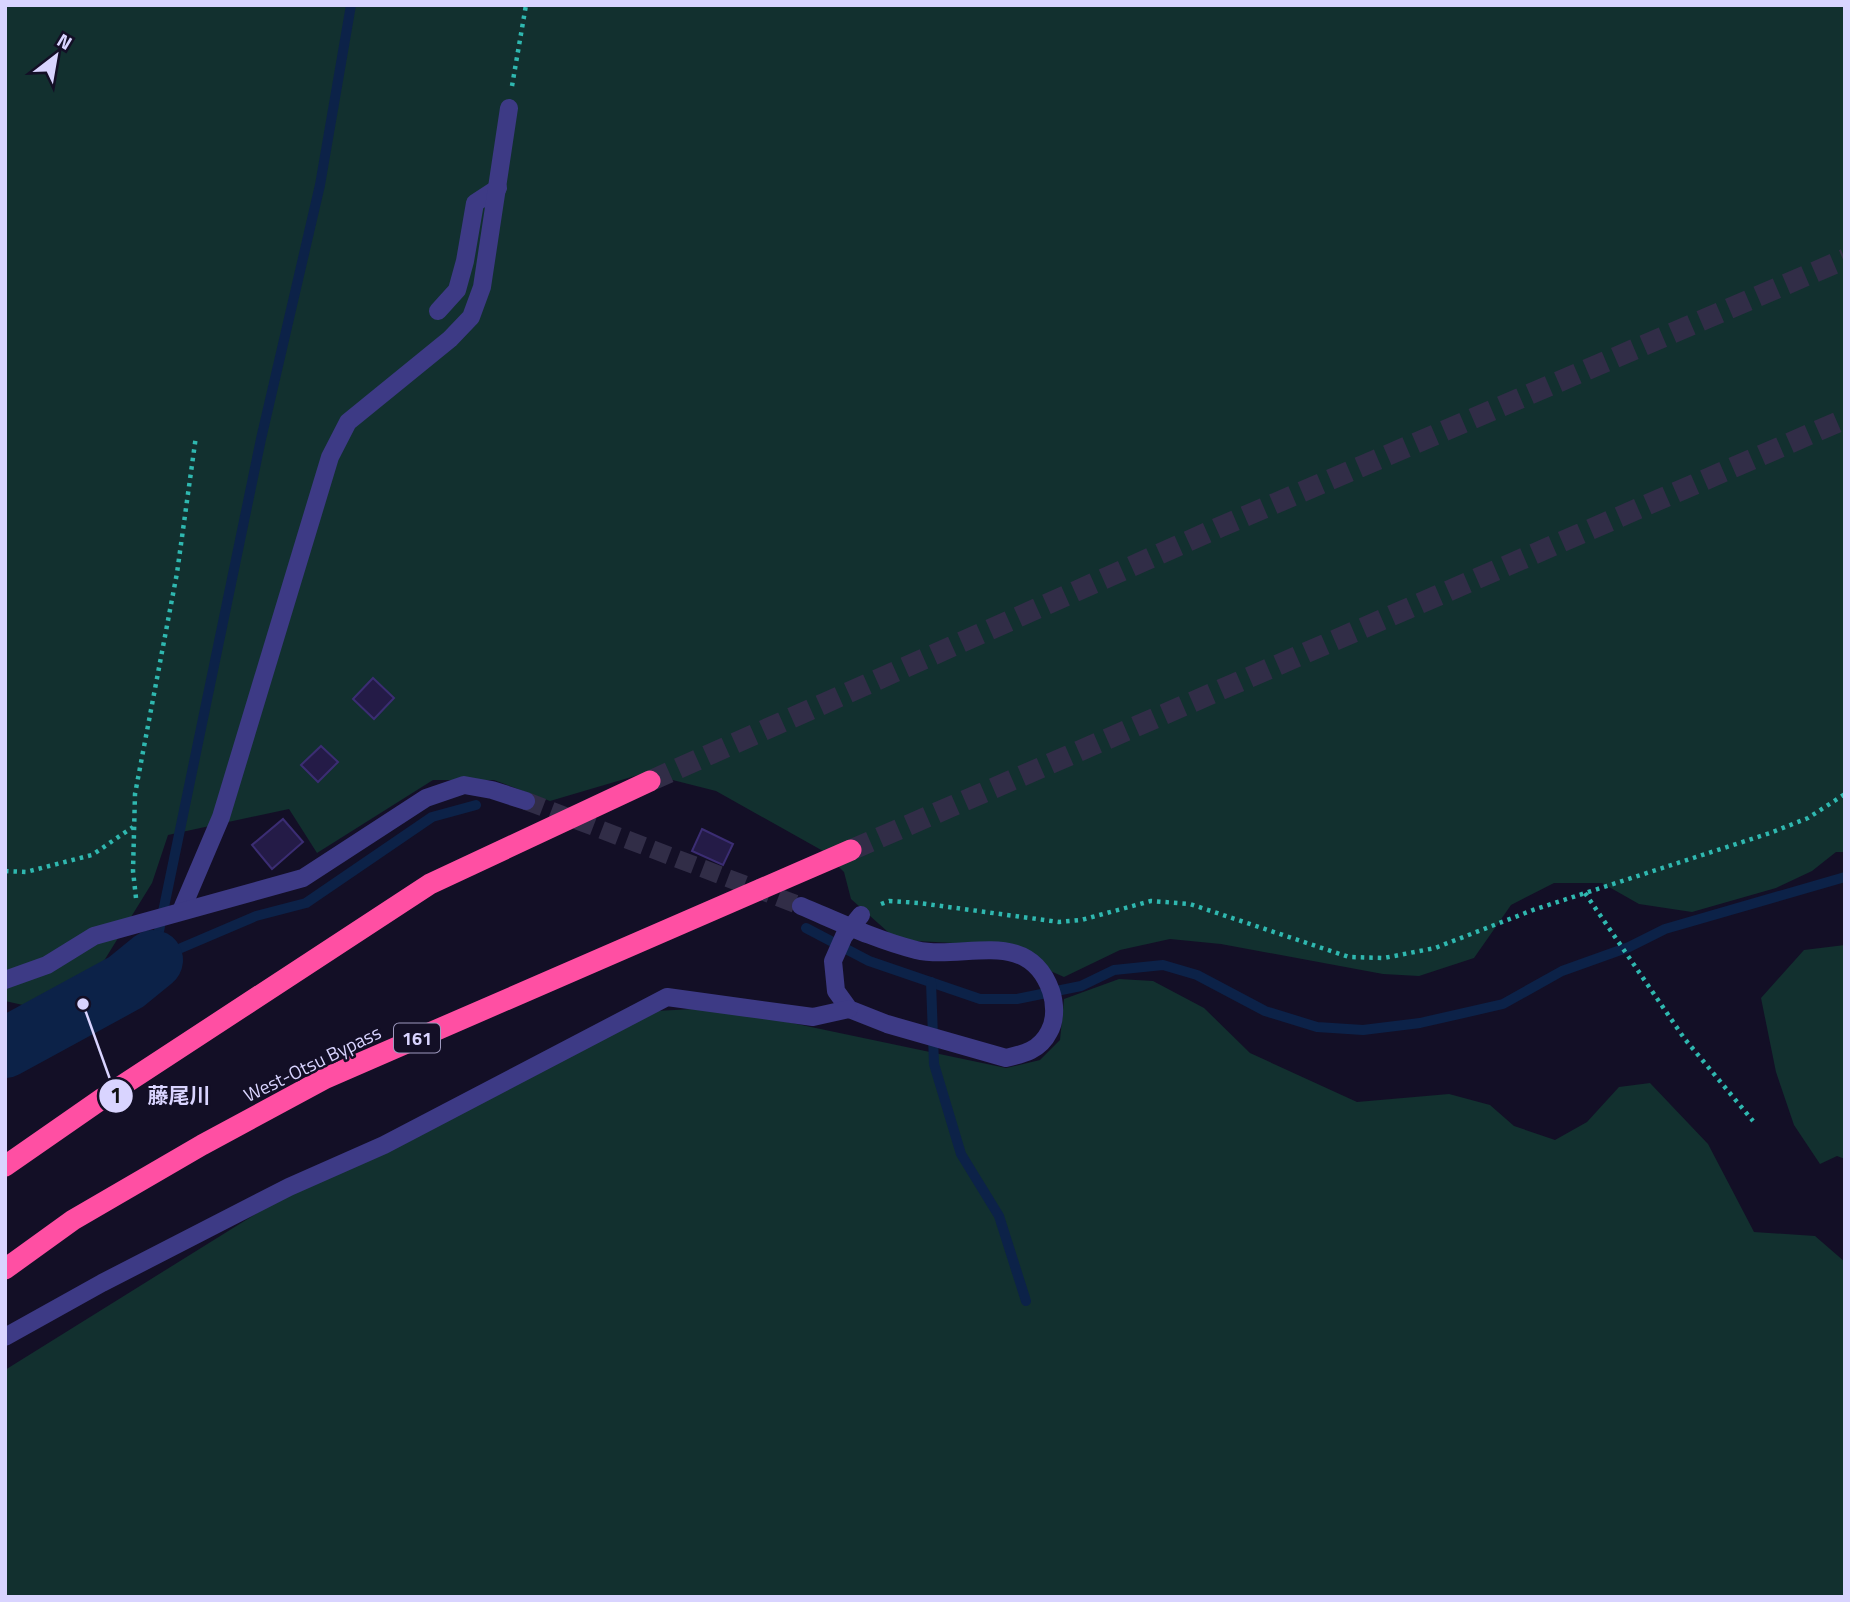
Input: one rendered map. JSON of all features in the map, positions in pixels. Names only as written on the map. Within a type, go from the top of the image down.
[{"type":"highway","points":[[5,1166],[103,1098],[430,884],[650,781]]},
{"type":"highway","name":"West-Otsu Bypass","points":[[5,1269],[73,1220],[202,1145],[326,1078],[851,850]]},
{"type":"street","points":[[179,912],[221,817],[330,457],[348,422],[450,339],[471,317],[482,287],[509,108]]},
{"type":"street","points":[[438,311],[457,290],[466,261],[475,203],[498,187]]},
{"type":"street","points":[[5,980],[47,965],[94,936],[303,878],[426,798],[464,785],[492,790],[526,801]]},
{"type":"street","points":[[801,906],[890,944],[934,954],[1005,949],[1031,961],[1047,979],[1055,1003],[1051,1030],[1038,1048],[1006,1058],[887,1024],[849,1009],[836,991],[834,961],[844,936],[861,915]]},
{"type":"street","points":[[5,1337],[102,1283],[289,1187],[384,1144],[667,997],[813,1017],[849,1009]]},
{"type":"path","points":[[509,108],[526,5]]},
{"type":"path","points":[[139,923],[133,871],[135,794],[177,573],[196,436]]},
{"type":"path","points":[[861,915],[870,907],[889,901],[1059,922],[1081,920],[1151,901],[1190,904],[1349,957],[1384,958],[1435,947],[1585,893],[1770,833],[1808,818],[1845,794]]},
{"type":"path","points":[[5,871],[26,872],[92,855],[134,827]]},
{"type":"path","points":[[1585,893],[1684,1038],[1753,1121]]},
{"type":"green space","points":[[5,5],[1845,5],[1845,852],[1836,852],[1812,871],[1776,888],[1692,912],[1639,904],[1602,883],[1554,883],[1511,905],[1474,958],[1419,976],[1383,974],[1221,944],[1170,939],[1120,950],[1064,977],[992,945],[897,940],[851,899],[844,872],[823,851],[716,791],[645,773],[550,801],[494,780],[433,780],[317,853],[289,809],[168,835],[152,883],[94,977],[50,1011],[5,1001]]},
{"type":"green space","points":[[1845,945],[1845,1159],[1837,1156],[1820,1164],[1794,1125],[1776,1072],[1761,998],[1804,950]]},
{"type":"green space","points":[[1119,979],[1153,981],[1204,1008],[1250,1053],[1357,1102],[1449,1094],[1490,1105],[1514,1126],[1555,1140],[1587,1122],[1619,1087],[1650,1083],[1708,1144],[1754,1232],[1815,1236],[1845,1262],[1845,1597],[5,1597],[5,1370],[270,1205],[656,1011],[693,1009],[773,1019],[1006,1068],[1040,1060],[1060,1040],[1064,999]]},
{"type":"building","points":[[373,678],[394,698],[374,719],[353,699]]},
{"type":"building","points":[[321,746],[338,762],[318,782],[301,765]]},
{"type":"building","points":[[283,819],[303,842],[272,869],[252,845]]},
{"type":"building","points":[[702,829],[733,844],[723,865],[692,851]]},
{"type":"waterway","points":[[153,960],[261,439],[320,185],[351,5]]},
{"type":"waterway","points":[[153,960],[256,916],[306,903],[432,817],[476,805]]},
{"type":"waterway","points":[[806,928],[869,961],[980,999],[1017,999],[1081,986],[1114,970],[1163,965],[1197,975],[1265,1011],[1317,1027],[1363,1030],[1420,1023],[1503,1004],[1562,971],[1629,947],[1665,929],[1845,877]]},
{"type":"waterway","points":[[5,1048],[126,982],[153,960]]},
{"type":"waterway","points":[[931,982],[934,1064],[961,1154],[999,1216],[1026,1301]]},
{"type":"tunnel","points":[[650,781],[1220,527],[1845,259]]},
{"type":"tunnel","points":[[851,850],[1845,419]]},
{"type":"tunnel","points":[[526,801],[801,906]]},
{"type":"place","name":"藤尾川","points":[[83,1004]]}]
